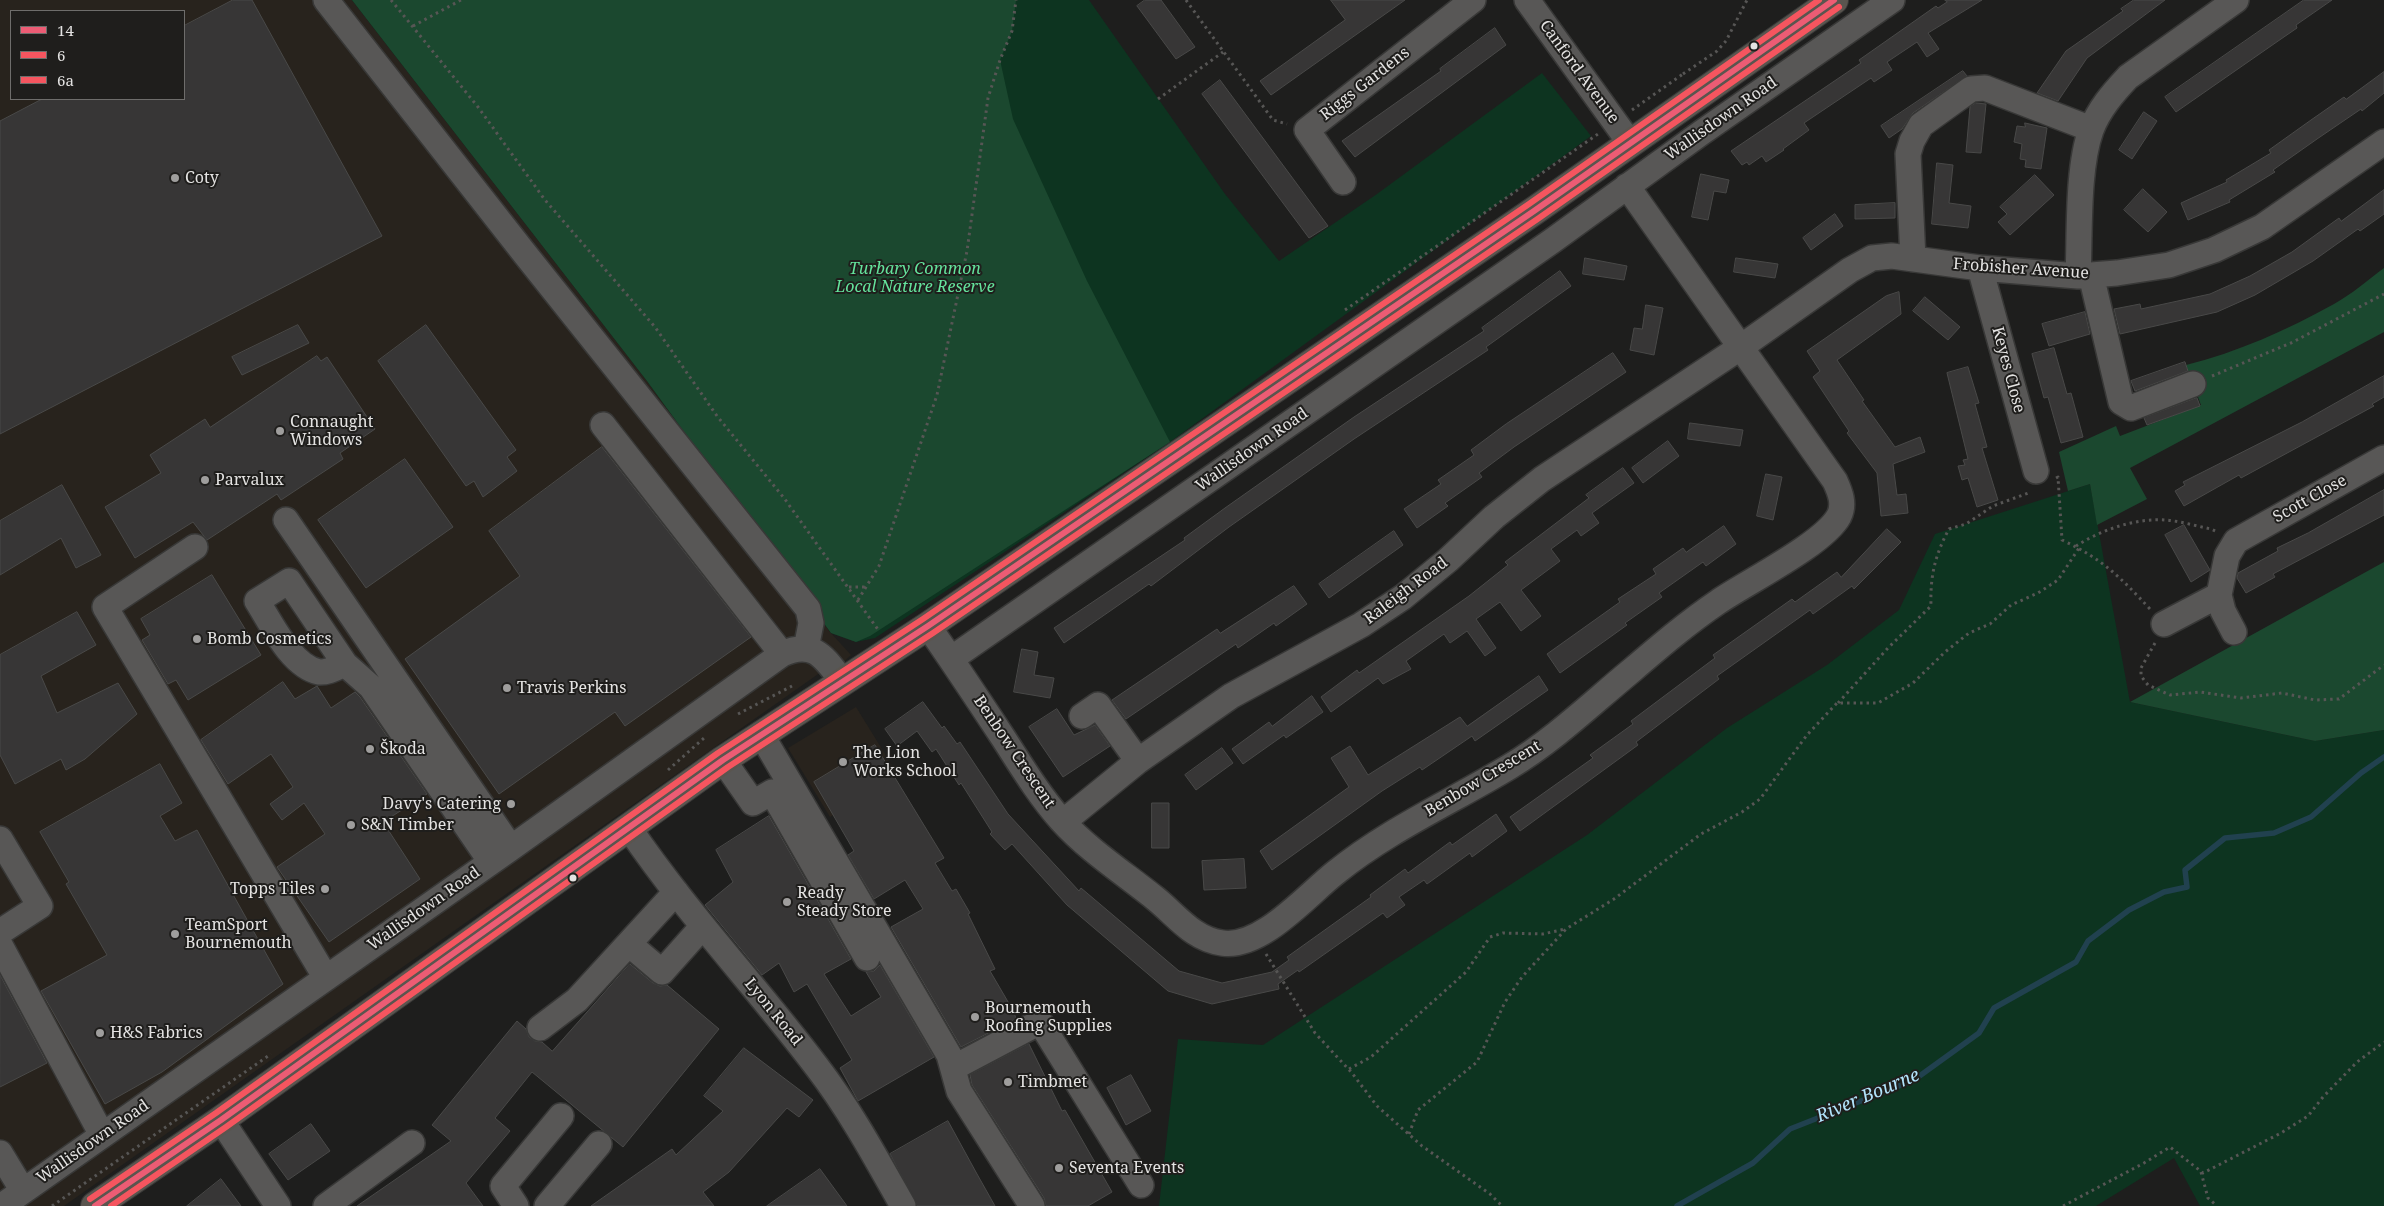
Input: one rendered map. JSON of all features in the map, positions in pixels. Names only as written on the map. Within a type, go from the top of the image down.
[{"type":"main road","name":"Wallisdown Road","points":[[95,1206],[221,1120],[723,760],[928,626],[1534,211],[1834,0]]},
{"type":"street","points":[[326,0],[524,254],[808,609],[811,623],[806,649],[815,650],[831,665],[843,682]]},
{"type":"street","name":"Riggs Gardens","points":[[1343,182],[1306,130],[1473,0]]},
{"type":"street","name":"Canford Avenue","points":[[1527,0],[1630,143]]},
{"type":"street","name":"Wallisdown Road","points":[[951,659],[1552,241],[1892,0]]},
{"type":"street","points":[[2193,384],[2130,408],[2121,402],[2084,275],[2083,164],[2092,129],[2104,105],[2128,76],[2236,0]]},
{"type":"street","points":[[1913,259],[1908,154],[1912,141],[1921,125],[1971,89],[1985,88],[2092,129]]},
{"type":"street","name":"Frobisher Avenue","points":[[1741,347],[1850,270],[1872,258],[1892,256],[1980,268],[2084,275],[2117,274],[2168,265],[2214,250],[2262,227],[2384,142]]},
{"type":"street","name":"Benbow Crescent","points":[[928,626],[1038,792],[1063,822],[1161,903],[1190,930],[1206,940],[1232,944],[1256,937],[1373,844],[1510,766],[1552,738],[1674,634],[1720,600],[1762,576],[1818,538],[1832,526],[1841,513],[1842,497],[1835,481],[1627,186]]},
{"type":"street","points":[[1534,211],[1552,241]]},
{"type":"street","name":"Keyes Close","points":[[1980,268],[2040,482]]},
{"type":"street","name":"Raleigh Road","points":[[1063,822],[1138,762],[1231,696],[1362,625],[1403,597],[1448,560],[1494,517],[1542,478],[1741,347]]},
{"type":"street","points":[[603,425],[782,654]]},
{"type":"street","name":"Scott Close","points":[[2236,541],[2384,458]]},
{"type":"street","points":[[286,520],[511,848]]},
{"type":"street","points":[[2234,632],[2223,611],[2219,595],[2226,556],[2236,541]]},
{"type":"street","points":[[195,547],[104,607],[326,978]]},
{"type":"street","points":[[2164,624],[2219,595]]},
{"type":"street","name":"Wallisdown Road","points":[[2,1206],[511,848],[782,654],[806,649]]},
{"type":"street","points":[[345,664],[371,687],[490,862]]},
{"type":"street","points":[[1082,716],[1098,705],[1138,762]]},
{"type":"street","points":[[761,734],[944,1046],[953,1068],[959,1091],[1032,1206]]},
{"type":"street","points":[[723,760],[753,803],[772,792],[867,958]]},
{"type":"street","name":"Lyon Road","points":[[630,828],[676,892],[818,1067],[860,1128],[903,1206]]},
{"type":"street","points":[[0,839],[40,906],[0,932]]},
{"type":"street","points":[[540,1028],[577,1000],[676,892]]},
{"type":"street","points":[[629,944],[662,972],[703,926]]},
{"type":"street","points":[[0,945],[102,1135]]},
{"type":"street","points":[[953,1068],[1040,1022],[1141,1185]]},
{"type":"street","points":[[516,1206],[503,1186],[561,1116]]},
{"type":"street","points":[[221,1120],[278,1206]]},
{"type":"street","points":[[326,1206],[412,1143]]},
{"type":"street","points":[[547,1206],[599,1144]]},
{"type":"street","points":[[0,1153],[23,1191]]},
{"type":"path","points":[[391,0],[478,107],[545,200],[655,327],[717,416],[784,498],[881,634]]},
{"type":"path","points":[[413,26],[461,0]]},
{"type":"path","points":[[858,600],[878,566],[937,395],[968,242],[988,98],[1000,60],[1012,31],[1016,0]]},
{"type":"path","points":[[1186,0],[1273,120],[1306,130]]},
{"type":"path","points":[[1698,95],[1682,74],[1717,50],[1726,41],[1747,0]]},
{"type":"path","points":[[1158,99],[1224,52]]},
{"type":"path","points":[[2193,384],[2291,343],[2384,294]]},
{"type":"path","points":[[1408,1134],[1418,1110],[1477,1062],[1493,1032],[1505,1002],[1522,977],[1566,929],[1614,899],[1701,834],[1742,812],[1760,799],[1807,736],[1888,648],[1931,606],[1932,568],[1938,549],[1949,529],[1966,524],[1992,506],[2026,496],[2040,482],[2058,477],[2062,540],[2097,558],[2116,573],[2164,624],[2141,668],[2141,676],[2148,685],[2170,696],[2200,692],[2241,698],[2282,693],[2315,700],[2339,699],[2384,665]]},
{"type":"path","points":[[1837,703],[1878,704],[1913,683],[1945,652],[1969,633],[1990,624],[2011,605],[2038,593],[2058,580],[2077,547],[2091,536],[2120,526],[2164,520],[2211,529],[2236,541]]},
{"type":"path","points":[[849,587],[867,587]]},
{"type":"path","points":[[1349,1069],[1371,1057],[1466,972],[1490,937],[1503,933],[1543,934],[1566,929]]},
{"type":"path","points":[[1256,937],[1315,1032],[1349,1069],[1377,1106],[1422,1146],[1490,1194],[1502,1206]]},
{"type":"path","points":[[2063,1206],[2170,1147],[2203,1173],[2281,1133],[2308,1116],[2323,1097],[2357,1062],[2384,1042]]},
{"type":"path","points":[[2200,1170],[2208,1198],[2218,1206]]},
{"type":"shaded area","points":[[0,0],[352,0],[647,381],[830,632],[851,655],[834,671],[831,665],[64,1206],[0,1206]]},
{"type":"shaded area","name":"The Lion Works School","points":[[856,707],[898,775],[830,817],[788,748]]},
{"type":"green space","name":"Turbary Common Local Nature Reserve","points":[[352,0],[1089,0],[1225,194],[1279,261],[1377,194],[1542,73],[1591,136],[1170,442],[875,638],[856,642],[831,633],[647,381]]},
{"type":"green space","name":"Turbary Common Local Nature Reserve","points":[[352,0],[1016,0],[1012,31],[1000,60],[1013,119],[1087,281],[1170,442],[870,636],[856,642],[831,633],[647,381]]},
{"type":"green space","points":[[2384,268],[2384,332],[2130,468],[2147,499],[2097,525],[2090,484],[2068,491],[2059,452],[2116,426],[2120,436],[2201,405],[2186,365],[2243,347],[2298,323],[2341,300]]},
{"type":"green space","points":[[2090,484],[2130,702],[2315,741],[2384,730],[2384,1206],[2200,1206],[2174,1158],[2096,1206],[1159,1206],[1178,1039],[1263,1045],[1587,835],[1727,728],[1827,665],[1899,610],[1935,534]]},
{"type":"green space","points":[[2384,562],[2384,730],[2315,741],[2130,702]]},
{"type":"building","name":"Coty","points":[[233,0],[252,0],[382,236],[0,434],[0,121],[40,100],[185,100],[185,25]]},
{"type":"building","points":[[1145,0],[1161,0],[1195,47],[1176,59],[1137,6]]},
{"type":"building","points":[[1331,0],[1405,0],[1271,95],[1260,81],[1345,20]]},
{"type":"building","points":[[1945,0],[1982,0],[1928,33],[1939,49],[1927,57],[1917,42],[1887,62],[1892,70],[1874,82],[1871,78],[1804,123],[1809,130],[1766,162],[1762,156],[1749,165],[1747,162],[1742,165],[1731,151],[1861,63],[1859,60],[1936,6],[1938,8],[1947,2]]},
{"type":"building","points":[[2134,0],[2165,0],[2087,58],[2058,101],[2037,93],[2066,51],[2123,11],[2121,9]]},
{"type":"building","points":[[2304,0],[2332,0],[2296,25],[2297,28],[2176,112],[2165,97]]},
{"type":"building","points":[[1495,28],[1506,45],[1355,157],[1342,141],[1441,71],[1440,69]]},
{"type":"building","points":[[1963,71],[1967,76],[1913,113],[1902,129],[1889,138],[1881,126]]},
{"type":"building","points":[[2384,72],[2384,93],[2362,111],[2361,109],[2317,139],[2273,170],[2275,172],[2229,200],[2230,202],[2188,220],[2181,203],[2227,182],[2226,180],[2271,153],[2269,150],[2311,120],[2344,97],[2346,99]]},
{"type":"building","points":[[1220,80],[1328,226],[1309,238],[1202,94]]},
{"type":"building","points":[[1976,103],[1986,104],[1981,153],[1966,152],[1970,107]]},
{"type":"building","points":[[2144,112],[2157,121],[2132,159],[2119,150]]},
{"type":"building","points":[[2025,123],[2047,128],[2041,169],[2025,167],[2026,160],[2020,159],[2022,144],[2014,142],[2017,126],[2025,127]]},
{"type":"building","points":[[1937,163],[1953,165],[1949,203],[1971,206],[1968,228],[1932,224]]},
{"type":"building","points":[[1701,174],[1729,180],[1726,193],[1714,191],[1708,220],[1692,217]]},
{"type":"building","points":[[2035,175],[2054,195],[2010,235],[1998,222],[2007,214],[2000,207]]},
{"type":"building","points":[[2143,189],[2167,212],[2148,232],[2124,210]]},
{"type":"building","points":[[2384,190],[2384,214],[2360,231],[2358,229],[2313,261],[2255,295],[2217,312],[2120,334],[2114,309],[2140,304],[2141,309],[2210,294],[2250,276],[2292,252],[2339,218],[2341,221]]},
{"type":"building","points":[[1895,203],[1895,218],[1855,219],[1855,205]]},
{"type":"building","points":[[1835,214],[1843,226],[1811,250],[1803,238]]},
{"type":"building","points":[[1585,258],[1627,266],[1624,280],[1583,274]]},
{"type":"building","points":[[1736,258],[1778,264],[1775,278],[1734,272]]},
{"type":"building","points":[[1560,271],[1571,286],[1486,347],[1488,350],[1354,439],[1229,527],[1151,586],[1149,584],[1064,643],[1054,628],[1185,540],[1184,538],[1225,508],[1354,417],[1484,331],[1482,328]]},
{"type":"building","points":[[1899,292],[1901,314],[1837,360],[1864,400],[1862,401],[1895,447],[1920,437],[1925,452],[1893,464],[1897,495],[1906,494],[1908,513],[1881,516],[1877,473],[1847,433],[1849,431],[1813,377],[1820,371],[1807,351],[1886,296]]},
{"type":"building","points":[[1925,297],[1960,327],[1948,340],[1913,311]]},
{"type":"building","points":[[1646,305],[1663,308],[1654,355],[1630,350],[1634,328],[1642,329]]},
{"type":"building","points":[[2085,312],[2090,334],[2049,346],[2042,324]]},
{"type":"building","points":[[298,325],[309,343],[242,375],[232,357]]},
{"type":"building","points":[[426,325],[516,450],[507,457],[517,471],[483,497],[474,481],[466,486],[378,361]]},
{"type":"building","points":[[2054,348],[2067,394],[2071,393],[2083,437],[2061,443],[2048,397],[2044,398],[2032,354]]},
{"type":"building","points":[[1613,353],[1626,372],[1514,447],[1479,473],[1482,477],[1445,503],[1448,506],[1417,528],[1404,509],[1441,484],[1438,480],[1474,455],[1471,450],[1506,424]]},
{"type":"building","points":[[317,356],[321,361],[327,357],[375,429],[340,453],[343,459],[281,500],[277,494],[207,540],[193,522],[135,558],[105,507],[161,473],[150,455],[205,419],[210,427]]},
{"type":"building","points":[[2185,362],[2188,371],[2135,391],[2131,381]]},
{"type":"building","points":[[1968,367],[1979,403],[1975,404],[1987,447],[1982,448],[1998,500],[1977,507],[1968,478],[1962,480],[1958,466],[1965,465],[1963,460],[1968,459],[1947,373]]},
{"type":"building","points":[[2384,376],[2384,397],[2372,404],[2374,406],[2241,478],[2239,475],[2184,506],[2175,491],[2185,485],[2183,482],[2302,422]]},
{"type":"building","points":[[2197,398],[2200,406],[2147,425],[2144,418]]},
{"type":"building","points":[[1690,423],[1743,430],[1740,446],[1688,439]]},
{"type":"building","points":[[1668,441],[1679,456],[1643,483],[1632,468]]},
{"type":"building","points":[[602,447],[751,637],[625,726],[615,712],[499,794],[405,659],[520,576],[489,531]]},
{"type":"building","points":[[405,459],[453,527],[366,588],[318,520]]},
{"type":"building","points":[[1623,468],[1634,483],[1592,513],[1599,523],[1581,536],[1577,530],[1551,549],[1560,561],[1521,590],[1541,616],[1521,631],[1500,602],[1476,619],[1496,648],[1485,656],[1467,631],[1450,643],[1444,634],[1406,661],[1411,669],[1383,684],[1378,678],[1331,712],[1321,697],[1357,670],[1359,673],[1469,596],[1508,565],[1505,562],[1589,498],[1586,495]]},
{"type":"building","points":[[1766,474],[1782,477],[1773,520],[1757,516]]},
{"type":"building","points":[[62,485],[101,555],[76,568],[61,538],[0,575],[0,521]]},
{"type":"building","points":[[2384,490],[2384,515],[2273,574],[2275,577],[2246,593],[2237,578],[2238,573],[2278,551],[2277,548],[2308,533]]},
{"type":"building","points":[[2184,525],[2210,570],[2191,582],[2165,535]]},
{"type":"building","points":[[1724,526],[1736,544],[1706,566],[1703,562],[1659,593],[1662,597],[1625,623],[1627,625],[1560,673],[1547,654],[1620,602],[1618,599],[1656,574],[1653,569],[1683,548],[1686,552]]},
{"type":"building","points":[[1887,529],[1901,542],[1854,589],[1852,586],[1813,614],[1810,610],[1717,676],[1719,679],[1636,742],[1638,745],[1520,831],[1510,817],[1593,758],[1590,755],[1633,724],[1631,721],[1715,658],[1713,655],[1792,599],[1795,602],[1837,572],[1841,577]]},
{"type":"building","points":[[1394,531],[1403,545],[1329,598],[1319,584]]},
{"type":"building","name":"Bomb Cosmetics","points":[[212,575],[261,655],[188,700],[176,680],[168,684],[142,640],[150,635],[141,619]]},
{"type":"building","points":[[1294,586],[1307,604],[1276,626],[1274,623],[1238,648],[1236,644],[1126,719],[1112,700],[1217,629],[1220,633]]},
{"type":"building","points":[[77,612],[96,645],[41,676],[57,713],[118,683],[137,714],[85,759],[66,770],[61,759],[15,784],[0,755],[0,655]]},
{"type":"building","points":[[1022,649],[1038,652],[1034,675],[1054,678],[1050,698],[1014,692]]},
{"type":"building","points":[[1539,676],[1548,690],[1475,741],[1472,736],[1422,770],[1420,767],[1382,791],[1272,870],[1260,851],[1349,787],[1331,758],[1350,746],[1368,775],[1460,717],[1467,726]]},
{"type":"building","points":[[283,682],[295,699],[317,686],[331,708],[355,692],[427,794],[383,822],[420,879],[329,942],[277,867],[325,834],[304,803],[282,820],[270,804],[293,787],[271,754],[228,784],[201,740]]},
{"type":"building","points":[[1312,696],[1323,712],[1286,738],[1284,735],[1243,764],[1232,749],[1269,722],[1272,726]]},
{"type":"building","points":[[923,702],[942,728],[944,726],[957,744],[960,742],[1008,814],[1079,891],[1081,888],[1179,971],[1222,983],[1272,972],[1289,960],[1287,957],[1371,897],[1370,895],[1405,869],[1408,873],[1450,842],[1452,845],[1496,814],[1507,831],[1472,857],[1470,853],[1427,884],[1424,880],[1399,897],[1405,905],[1387,918],[1383,913],[1299,972],[1298,970],[1278,984],[1279,989],[1212,1004],[1168,991],[1067,905],[1012,844],[1005,850],[990,834],[992,832],[961,783],[959,785],[936,749],[932,752],[917,731],[897,746],[885,729]]},
{"type":"building","points":[[1057,709],[1074,735],[1095,725],[1110,746],[1063,777],[1029,727]]},
{"type":"building","points":[[875,745],[944,858],[935,863],[952,891],[956,889],[970,913],[968,914],[995,969],[990,971],[1014,1012],[1016,1019],[961,1047],[891,927],[923,909],[905,880],[874,899],[848,855],[854,851],[814,782]]},
{"type":"building","points":[[1222,748],[1233,763],[1196,790],[1185,775]]},
{"type":"building","name":"TeamSport Bournemouth","points":[[160,764],[182,803],[160,816],[175,841],[197,830],[283,984],[162,1072],[105,1104],[41,991],[107,955],[66,884],[69,882],[40,832]]},
{"type":"building","points":[[1152,803],[1169,803],[1169,848],[1152,848]]},
{"type":"building","points":[[769,816],[851,959],[824,974],[851,1016],[881,997],[866,972],[874,971],[880,965],[934,1057],[858,1101],[840,1068],[852,1060],[807,984],[794,992],[779,963],[762,975],[705,905],[733,882],[716,850]]},
{"type":"building","points":[[1244,859],[1246,888],[1204,890],[1202,861]]},
{"type":"building","points":[[630,964],[653,983],[660,986],[667,985],[719,1029],[623,1147],[532,1072],[495,1118],[510,1131],[466,1183],[483,1206],[357,1206],[451,1141],[432,1125],[517,1021],[526,1029],[529,1037],[535,1041],[542,1042],[552,1051]]},
{"type":"building","points":[[0,975],[47,1063],[0,1087]]},
{"type":"building","points":[[1029,1044],[1062,1111],[1065,1110],[1112,1192],[1088,1206],[1046,1206],[1044,1198],[972,1085],[970,1075]]},
{"type":"building","points":[[744,1048],[813,1100],[799,1117],[787,1108],[729,1172],[703,1192],[714,1206],[591,1206],[672,1149],[676,1155],[723,1111],[704,1096]]},
{"type":"building","points":[[1131,1075],[1151,1111],[1126,1125],[1107,1088]]},
{"type":"building","points":[[948,1121],[995,1206],[917,1206],[890,1154]]},
{"type":"building","points":[[311,1124],[330,1151],[288,1180],[269,1154]]},
{"type":"building","points":[[820,1169],[847,1206],[767,1206]]},
{"type":"building","points":[[221,1179],[241,1206],[187,1206]]},
{"type":"waterway","name":"River Bourne","points":[[1677,1206],[1753,1163],[1790,1129],[1914,1080],[1979,1033],[1994,1008],[2076,962],[2088,941],[2129,910],[2164,892],[2187,887],[2185,870],[2225,838],[2274,833],[2311,817],[2361,773],[2384,757]]},
{"type":"transit line","name":"6a","points":[[90,1199],[216,1113],[718,753],[923,619],[1529,204],[1819,0]]},
{"type":"transit line","name":"14","points":[[95,1206],[221,1120],[723,760],[928,626],[1534,211],[1834,0]]},
{"type":"transit line","name":"6","points":[[111,1206],[226,1127],[728,767],[933,633],[1539,218],[1839,7]]},
{"type":"place","name":"Coty","points":[[175,178]]},
{"type":"place","name":"Connaught Windows","points":[[280,431]]},
{"type":"place","name":"Parvalux","points":[[205,480]]},
{"type":"place","name":"Bomb Cosmetics","points":[[197,639]]},
{"type":"place","name":"Travis Perkins","points":[[507,688]]},
{"type":"place","name":"Škoda","points":[[370,749]]},
{"type":"place","name":"The Lion Works School","points":[[843,762]]},
{"type":"place","name":"Davy's Catering","points":[[511,804]]},
{"type":"place","name":"S&N Timber","points":[[351,825]]},
{"type":"place","name":"Topps Tiles","points":[[325,889]]},
{"type":"place","name":"Ready Steady Store","points":[[787,902]]},
{"type":"place","name":"TeamSport Bournemouth","points":[[175,934]]},
{"type":"place","name":"Bournemouth Roofing Supplies","points":[[975,1017]]},
{"type":"place","name":"H&S Fabrics","points":[[100,1033]]},
{"type":"place","name":"Timbmet","points":[[1008,1082]]},
{"type":"place","name":"Seventa Events","points":[[1059,1168]]}]
